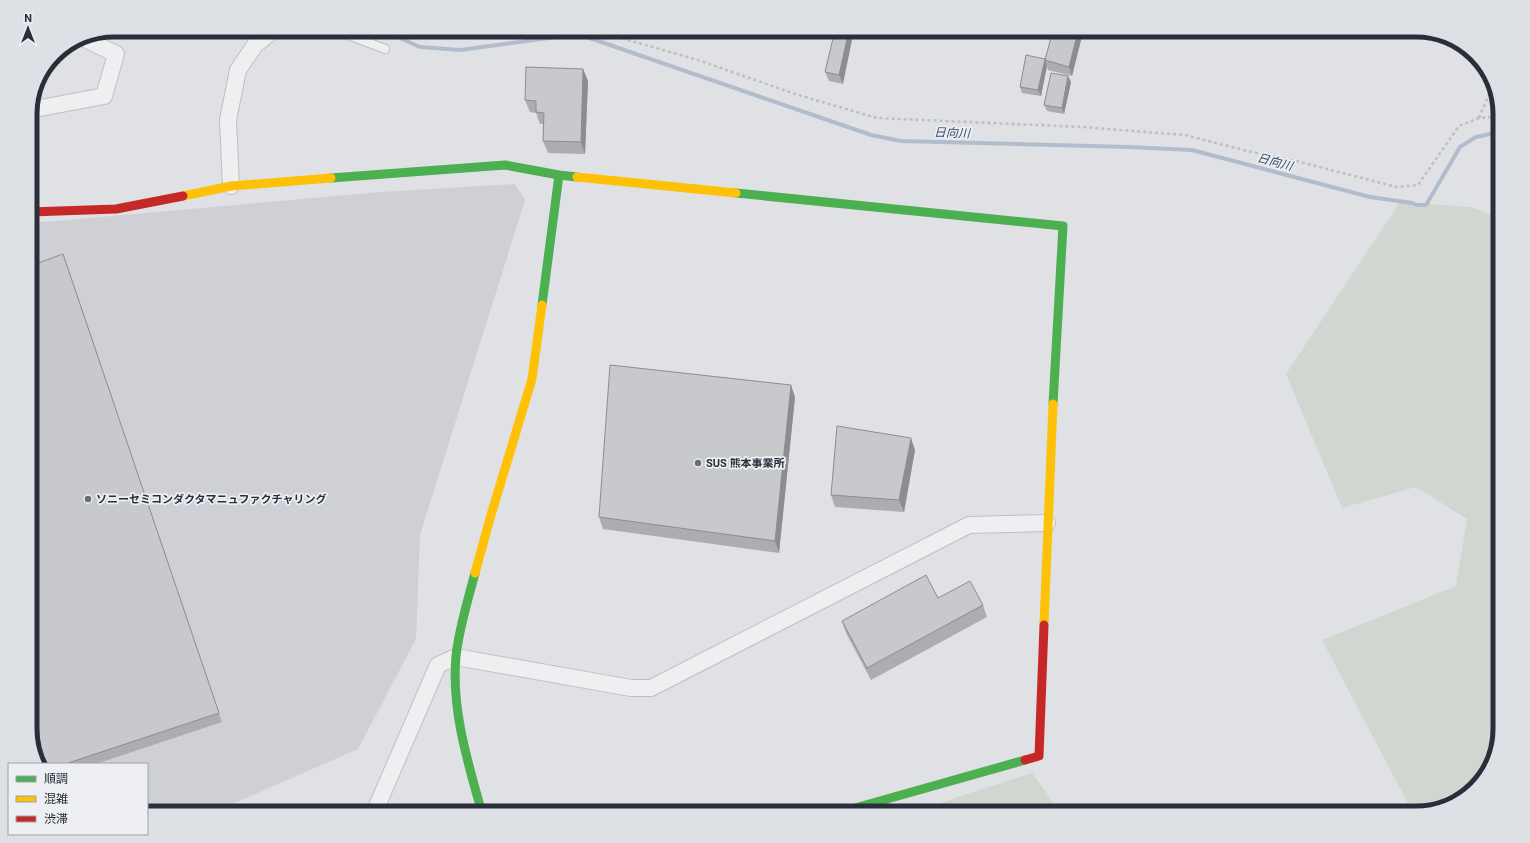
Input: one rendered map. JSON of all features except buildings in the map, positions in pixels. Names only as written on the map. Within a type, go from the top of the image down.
[{"type":"street","points":[[231,186],[228,120],[238,70],[256,45],[266,37]]},
{"type":"street","points":[[37,109],[104,96],[116,54],[90,41]]},
{"type":"street","points":[[37,212],[116,209],[231,186],[505,165],[559,175],[1063,226],[1047,523],[1039,756],[862,806]]},
{"type":"street","points":[[480,806],[466,756],[456,695],[456,657],[461,625],[491,515],[532,379],[559,175]]},
{"type":"street","points":[[377,806],[438,665],[456,657],[631,688],[651,688],[969,525],[1047,523]]},
{"type":"lane","points":[[353,37],[385,49]]},
{"type":"path","points":[[618,37],[698,60],[795,94],[877,118],[1082,127],[1185,135],[1397,187],[1418,185],[1460,126],[1479,118],[1493,117]]},
{"type":"path","points":[[1479,118],[1490,92]]},
{"type":"shaded area","name":"ソニーセミコンダクタマニュファクチャリング","points":[[515,184],[525,200],[420,535],[416,639],[358,749],[228,806],[148,806],[148,763],[45,763],[38,744],[37,734],[37,222],[381,192]]},
{"type":"shaded area","points":[[1400,202],[1471,207],[1493,216],[1493,729],[1489,754],[1483,768],[1463,790],[1452,797],[1447,794],[1438,803],[1409,806],[1322,640],[1456,586],[1467,519],[1416,487],[1342,508],[1286,374]]},
{"type":"shaded area","points":[[1032,773],[1056,806],[931,806]]},
{"type":"waterway","name":"日向川","points":[[398,37],[420,47],[460,50],[556,37]]},
{"type":"waterway","name":"日向川","points":[[587,37],[871,135],[901,141],[1192,150],[1370,197],[1417,205],[1426,205],[1460,147],[1476,137],[1493,133]]},
{"type":"traffic: fast","points":[[331,178],[505,165],[577,177]]},
{"type":"traffic: fast","points":[[542,305],[559,175]]},
{"type":"traffic: fast","points":[[736,193],[1063,226],[1053,404]]},
{"type":"traffic: fast","points":[[475,573],[459,635],[455,676],[458,716],[466,755],[480,806]]},
{"type":"traffic: fast","points":[[862,806],[1025,760]]},
{"type":"traffic: slow","points":[[577,177],[736,193]]},
{"type":"traffic: slow","points":[[183,196],[231,186],[331,178]]},
{"type":"traffic: slow","points":[[475,573],[532,379],[542,305]]},
{"type":"traffic: slow","points":[[1044,625],[1053,404]]},
{"type":"traffic: jam","points":[[37,212],[116,209],[183,196]]},
{"type":"traffic: jam","points":[[1025,760],[1039,756],[1044,625]]},
{"type":"place","name":"SUS 熊本事業所","points":[[698,463]]},
{"type":"place","name":"ソニーセミコンダクタマニュファクチャリング","points":[[88,499]]}]
